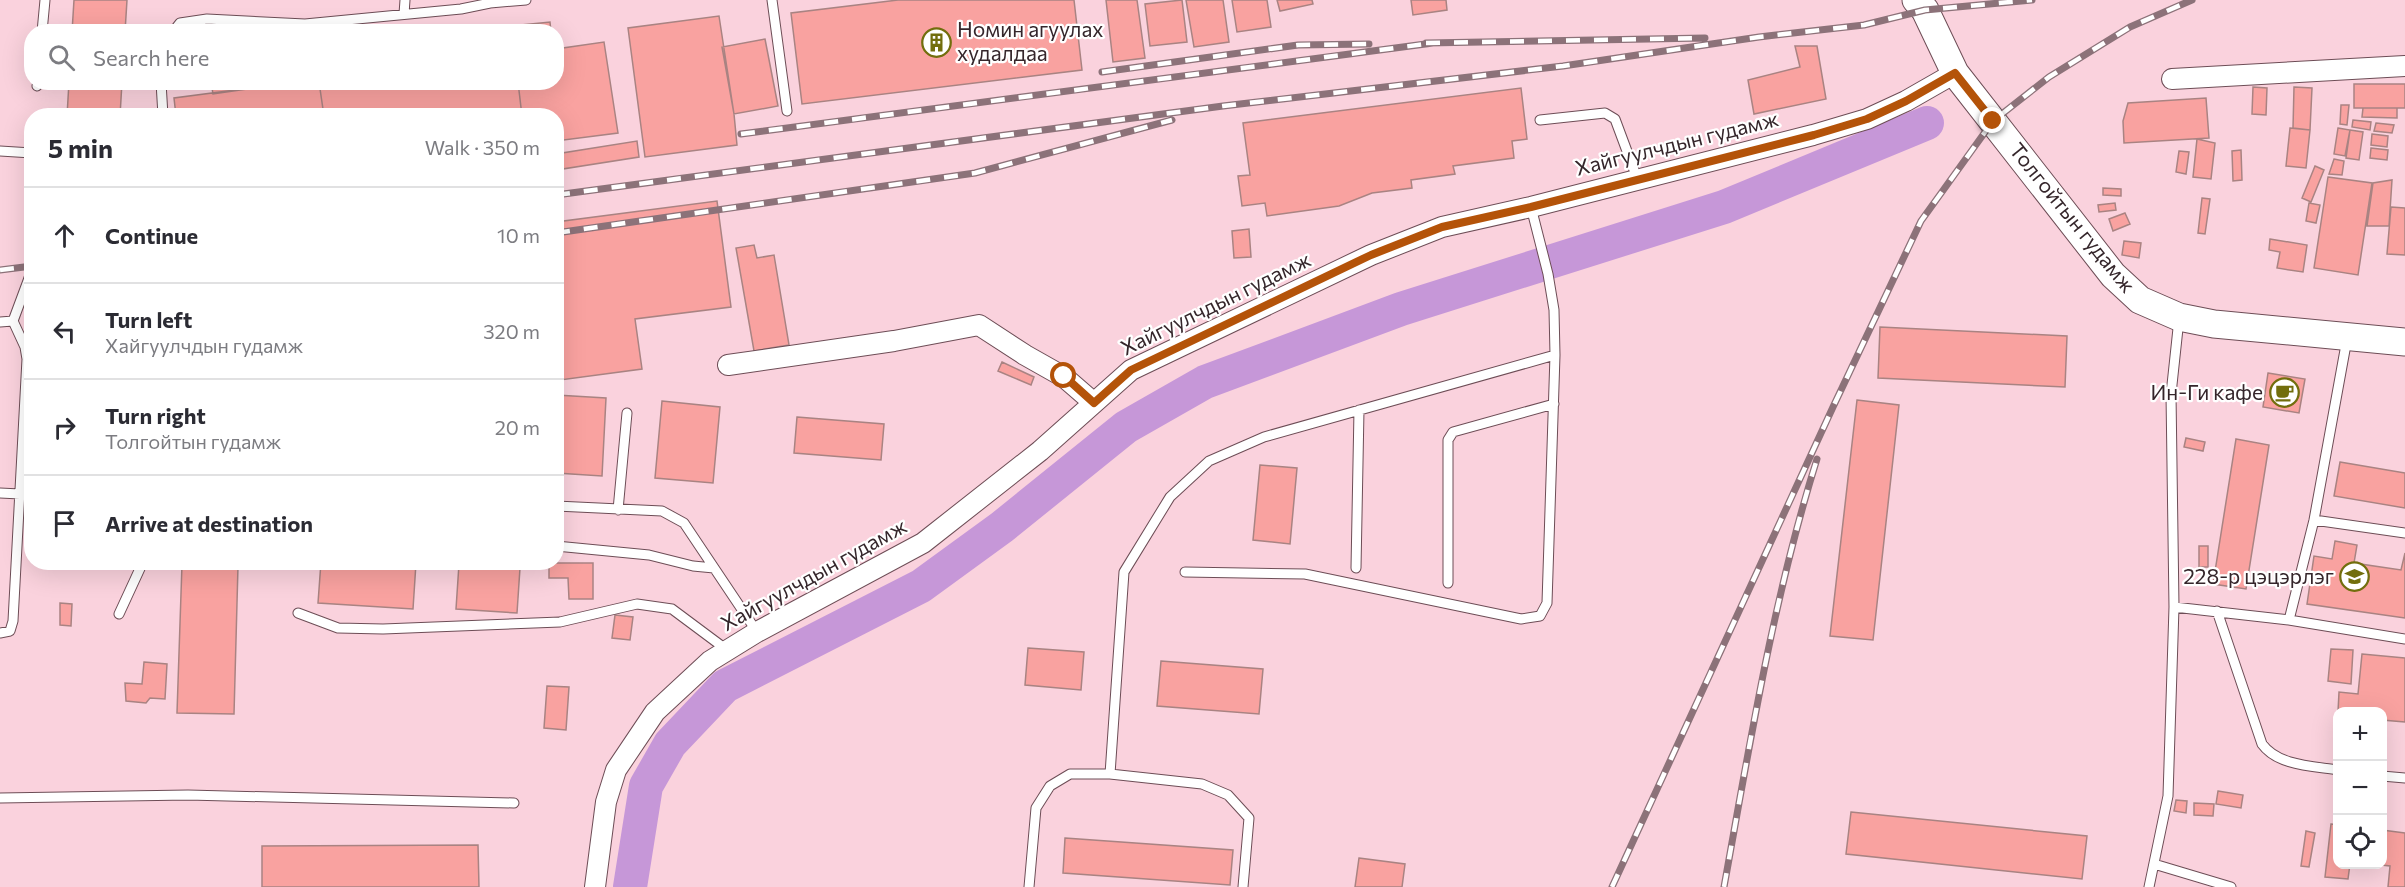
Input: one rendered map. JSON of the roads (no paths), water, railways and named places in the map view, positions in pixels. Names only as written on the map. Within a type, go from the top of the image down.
[{"type":"main road","name":"Толгойтын гудамж","points":[[1916,0],[1924,9],[1955,73],[2113,275],[2140,300],[2179,317],[2214,324],[2405,342]]},
{"type":"street","points":[[2172,79],[2405,66]]},
{"type":"street","name":"Хайгуулчдын гудамж","points":[[595,887],[606,802],[616,770],[655,712],[710,660],[757,632],[923,543],[1040,451],[1131,370],[1371,255],[1442,227],[1531,207],[1637,178],[1814,135],[1867,119],[1906,101],[1955,73]]},
{"type":"street","points":[[729,365],[894,341],[979,325],[1024,355],[1064,376],[1094,403]]},
{"type":"lane","points":[[43,24],[45,0]]},
{"type":"lane","points":[[404,14],[405,0]]},
{"type":"lane","points":[[179,24],[207,19],[305,24],[461,9],[490,2],[526,0]]},
{"type":"lane","points":[[771,0],[787,111]]},
{"type":"lane","points":[[161,90],[163,108]]},
{"type":"lane","points":[[1540,120],[1605,113],[1615,119],[1637,178]]},
{"type":"lane","points":[[0,151],[24,152]]},
{"type":"lane","points":[[1185,572],[1305,574],[1521,619],[1540,616],[1547,603],[1555,355],[1554,310],[1548,274],[1531,207]]},
{"type":"lane","points":[[24,291],[13,321],[24,344]]},
{"type":"lane","points":[[2149,887],[2168,796],[2174,607],[2171,394],[2179,317]]},
{"type":"lane","points":[[0,322],[13,321]]},
{"type":"lane","points":[[2289,620],[2314,520],[2347,336]]},
{"type":"lane","points":[[1110,774],[1124,572],[1170,497],[1209,460],[1264,437],[1555,355]]},
{"type":"lane","points":[[1448,583],[1449,440],[1453,432],[1554,404]]},
{"type":"lane","points":[[1356,568],[1359,410]]},
{"type":"lane","points":[[618,510],[627,413]]},
{"type":"lane","points":[[0,633],[10,631],[13,621],[24,417]]},
{"type":"lane","points":[[0,493],[20,494]]},
{"type":"lane","points":[[564,507],[662,511],[684,523],[757,632]]},
{"type":"lane","points":[[2314,520],[2405,532]]},
{"type":"lane","points":[[564,547],[648,555],[693,566],[714,568]]},
{"type":"lane","points":[[119,615],[139,570]]},
{"type":"lane","points":[[298,614],[338,628],[383,629],[560,622],[637,604],[672,609],[727,650]]},
{"type":"lane","points":[[2174,607],[2289,620],[2405,639]]},
{"type":"lane","points":[[2217,612],[2258,733],[2266,750],[2281,760],[2333,769]]},
{"type":"lane","points":[[1029,887],[1036,808],[1050,786],[1070,774],[1110,774],[1202,784],[1228,795],[1249,818],[1244,887]]},
{"type":"lane","points":[[2387,776],[2405,778]]},
{"type":"lane","points":[[0,798],[188,795],[514,803]]},
{"type":"lane","points":[[2154,864],[2231,887]]},
{"type":"waterway","points":[[630,887],[646,786],[670,744],[725,686],[921,586],[1002,527],[1126,427],[1205,382],[1401,309],[1724,207],[1927,123]]},
{"type":"railway","points":[[564,194],[1223,106],[1563,66],[1759,37],[1864,25],[1925,10],[2032,0]]},
{"type":"railway","points":[[1612,887],[1921,221],[1993,121],[2049,77],[2130,27],[2192,0]]},
{"type":"railway","points":[[1426,43],[1705,38]]},
{"type":"railway","points":[[741,134],[1433,43]]},
{"type":"railway","points":[[1102,72],[1298,45],[1369,44]]},
{"type":"railway","points":[[564,232],[975,173],[1172,120]]},
{"type":"railway","points":[[0,270],[24,267]]},
{"type":"railway","points":[[1724,887],[1775,618],[1801,512],[1817,459]]},
{"type":"place","name":"Номин агуулах худалдаа","points":[[936,42]]},
{"type":"place","name":"Ин-Ги кафе","points":[[2284,393]]},
{"type":"place","name":"228-р цэцэрлэг","points":[[2355,577]]}]
